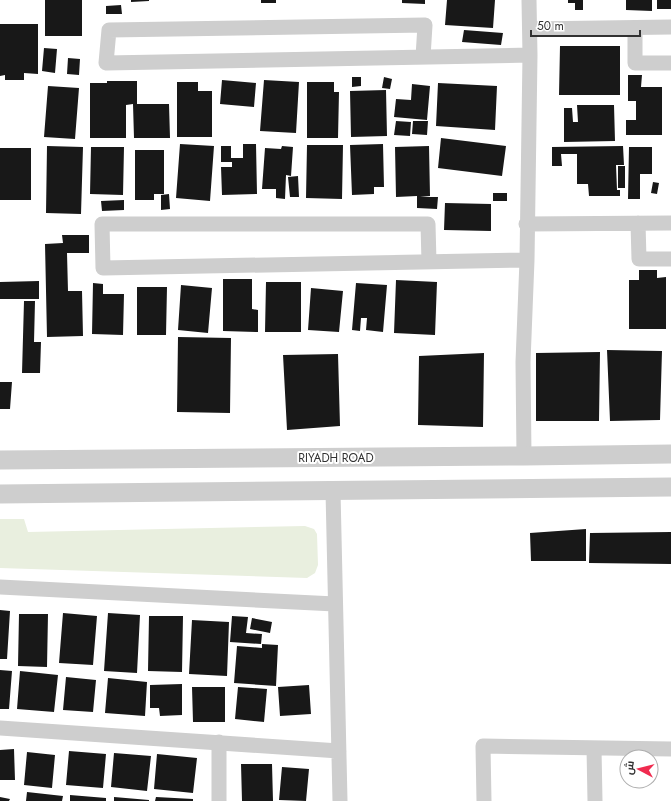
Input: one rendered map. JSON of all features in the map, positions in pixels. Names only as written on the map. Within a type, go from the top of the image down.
[{"type":"street","points":[[524,456],[523,362],[530,55],[529,0]]},
{"type":"street","points":[[423,57],[425,25],[109,30],[106,63],[530,55]]},
{"type":"street","points":[[530,29],[671,27]]},
{"type":"street","points":[[635,28],[635,63],[671,64]]},
{"type":"street","points":[[638,223],[639,259],[671,259]]},
{"type":"street","points":[[526,224],[671,223]]},
{"type":"street","points":[[429,262],[428,224],[102,224],[103,268],[429,262],[526,260]]},
{"type":"street","name":"RIYADH ROAD","points":[[0,460],[671,454]]},
{"type":"street","points":[[5,495],[671,487]]},
{"type":"street","points":[[333,491],[340,801]]},
{"type":"street","points":[[0,586],[335,604]]},
{"type":"street","points":[[0,728],[339,751]]},
{"type":"street","points":[[219,742],[219,801]]},
{"type":"street","points":[[484,801],[483,746],[671,749]]},
{"type":"street","points":[[594,748],[595,801]]},
{"type":"green space","points":[[0,519],[24,519],[28,532],[305,526],[314,529],[317,534],[318,565],[315,573],[307,578],[0,568]]},
{"type":"building","points":[[45,0],[82,0],[82,36],[45,36]]},
{"type":"building","points":[[131,0],[149,0],[149,1],[131,2]]},
{"type":"building","points":[[261,0],[276,0],[276,3],[261,3]]},
{"type":"building","points":[[402,0],[425,0],[425,4],[402,3]]},
{"type":"building","points":[[447,0],[495,0],[493,28],[445,25]]},
{"type":"building","points":[[568,0],[583,0],[583,10],[575,10],[575,3],[568,3]]},
{"type":"building","points":[[626,0],[652,0],[652,11],[626,10]]},
{"type":"building","points":[[657,0],[671,0],[671,9],[657,9]]},
{"type":"building","points":[[121,5],[122,14],[106,14],[106,6]]},
{"type":"building","points":[[0,24],[38,24],[38,74],[24,73],[24,80],[5,80],[5,75],[0,76]]},
{"type":"building","points":[[464,30],[503,33],[501,45],[462,42]]},
{"type":"building","points":[[560,46],[620,46],[620,95],[559,95]]},
{"type":"building","points":[[44,48],[57,49],[55,73],[42,71]]},
{"type":"building","points":[[68,58],[80,59],[79,75],[67,74]]},
{"type":"building","points":[[628,75],[642,75],[641,87],[662,87],[662,135],[626,135],[626,120],[636,120],[636,101],[628,101]]},
{"type":"building","points":[[352,77],[361,77],[361,86],[352,87]]},
{"type":"building","points":[[384,77],[392,79],[390,89],[382,88]]},
{"type":"building","points":[[222,80],[256,83],[254,107],[220,104]]},
{"type":"building","points":[[264,80],[299,82],[296,133],[260,131]]},
{"type":"building","points":[[107,81],[137,81],[137,104],[169,104],[170,138],[134,138],[133,104],[126,105],[126,138],[90,138],[90,83],[107,83]]},
{"type":"building","points":[[177,82],[198,82],[198,91],[212,91],[212,137],[177,137]]},
{"type":"building","points":[[307,82],[334,82],[334,92],[339,92],[338,138],[307,138]]},
{"type":"building","points":[[438,83],[497,86],[495,130],[436,126]]},
{"type":"building","points":[[412,84],[430,86],[427,120],[394,117],[396,99],[411,100]]},
{"type":"building","points":[[48,86],[79,88],[75,139],[44,137]]},
{"type":"building","points":[[386,90],[387,136],[351,137],[350,91]]},
{"type":"building","points":[[577,105],[614,105],[615,141],[564,142],[564,108],[572,108],[573,122],[578,122]]},
{"type":"building","points":[[396,121],[411,122],[410,136],[394,135]]},
{"type":"building","points":[[413,121],[428,121],[427,135],[412,134]]},
{"type":"building","points":[[441,138],[506,146],[502,176],[438,168]]},
{"type":"building","points":[[180,144],[214,146],[210,201],[176,198]]},
{"type":"building","points":[[243,144],[256,144],[257,194],[222,195],[221,167],[232,167],[232,162],[221,162],[221,146],[231,146],[231,158],[243,158]]},
{"type":"building","points":[[383,144],[384,187],[374,187],[374,194],[352,195],[350,145]]},
{"type":"building","points":[[307,145],[343,145],[342,199],[306,198]]},
{"type":"building","points":[[47,146],[83,147],[81,214],[46,213]]},
{"type":"building","points":[[282,146],[293,147],[291,176],[286,175],[285,199],[276,198],[276,189],[262,189],[265,148],[281,149]]},
{"type":"building","points":[[429,146],[430,196],[420,197],[438,197],[437,209],[417,208],[417,196],[396,197],[395,147]]},
{"type":"building","points":[[623,146],[624,165],[616,165],[617,190],[620,190],[620,196],[589,196],[588,184],[577,184],[577,154],[561,154],[562,166],[552,166],[552,147]]},
{"type":"building","points":[[91,147],[124,147],[123,195],[90,194]]},
{"type":"building","points":[[629,147],[652,147],[652,174],[640,174],[640,199],[628,199]]},
{"type":"building","points":[[0,148],[31,148],[31,200],[0,200]]},
{"type":"building","points":[[135,150],[164,150],[164,194],[154,194],[154,200],[135,200]]},
{"type":"building","points":[[618,166],[625,166],[625,188],[618,188]]},
{"type":"building","points":[[298,176],[299,197],[290,197],[288,177]]},
{"type":"building","points":[[653,182],[659,183],[657,194],[651,193]]},
{"type":"building","points":[[493,193],[507,193],[507,201],[493,201]]},
{"type":"building","points":[[169,194],[170,209],[161,210],[161,195]]},
{"type":"building","points":[[124,200],[124,210],[102,211],[101,201]]},
{"type":"building","points":[[445,203],[491,204],[491,231],[444,230]]},
{"type":"building","points":[[62,235],[89,235],[89,253],[67,253],[68,291],[82,291],[83,336],[47,337],[45,244],[63,243]]},
{"type":"building","points":[[639,270],[657,270],[657,278],[666,277],[666,329],[629,329],[629,280],[639,280]]},
{"type":"building","points":[[223,279],[252,279],[252,309],[258,310],[258,332],[223,331]]},
{"type":"building","points":[[396,280],[437,282],[435,335],[394,333]]},
{"type":"building","points":[[39,281],[39,299],[0,299],[0,282]]},
{"type":"building","points":[[266,282],[301,282],[301,332],[265,332]]},
{"type":"building","points":[[93,283],[103,284],[103,294],[124,294],[123,335],[92,334]]},
{"type":"building","points":[[356,283],[387,285],[383,332],[366,330],[367,318],[361,318],[360,331],[352,330]]},
{"type":"building","points":[[181,285],[212,288],[208,333],[178,330]]},
{"type":"building","points":[[137,287],[167,287],[166,335],[137,335]]},
{"type":"building","points":[[311,288],[343,291],[339,332],[308,330]]},
{"type":"building","points":[[24,301],[35,301],[34,342],[41,342],[40,373],[22,373]]},
{"type":"building","points":[[178,337],[231,338],[230,413],[177,412]]},
{"type":"building","points":[[607,350],[662,351],[660,420],[610,421]]},
{"type":"building","points":[[600,352],[599,421],[536,421],[536,353]]},
{"type":"building","points":[[484,353],[483,427],[418,425],[419,356]]},
{"type":"building","points":[[338,354],[340,426],[287,430],[283,355]]},
{"type":"building","points":[[0,382],[12,382],[10,409],[0,409]]},
{"type":"building","points":[[586,529],[586,561],[531,561],[530,533]]},
{"type":"building","points":[[671,532],[671,564],[589,563],[590,533]]},
{"type":"building","points":[[0,610],[10,611],[7,659],[0,659]]},
{"type":"building","points":[[63,613],[97,616],[93,665],[59,663]]},
{"type":"building","points":[[108,613],[140,615],[137,673],[104,671]]},
{"type":"building","points":[[19,614],[48,614],[47,667],[18,666]]},
{"type":"building","points":[[149,616],[183,616],[182,672],[148,671]]},
{"type":"building","points":[[232,616],[248,617],[246,633],[262,634],[261,644],[230,642]]},
{"type":"building","points":[[252,618],[272,622],[270,633],[250,629]]},
{"type":"building","points":[[192,620],[229,622],[227,676],[189,674]]},
{"type":"building","points":[[262,644],[278,645],[276,686],[234,683],[237,646],[262,648]]},
{"type":"building","points":[[0,670],[12,671],[9,709],[0,709]]},
{"type":"building","points":[[20,671],[58,675],[54,712],[17,709]]},
{"type":"building","points":[[66,677],[96,680],[93,712],[63,710]]},
{"type":"building","points":[[108,678],[147,682],[145,716],[105,713]]},
{"type":"building","points":[[182,684],[182,715],[160,716],[159,708],[150,708],[150,685]]},
{"type":"building","points":[[309,685],[311,714],[280,716],[278,687]]},
{"type":"building","points":[[192,687],[225,687],[225,722],[193,722]]},
{"type":"building","points":[[238,687],[267,689],[264,722],[235,719]]},
{"type":"building","points":[[14,749],[15,780],[0,780],[0,750]]},
{"type":"building","points":[[69,751],[106,754],[103,788],[66,785]]},
{"type":"building","points":[[27,752],[55,755],[52,788],[24,785]]},
{"type":"building","points":[[114,753],[151,756],[147,791],[111,787]]},
{"type":"building","points":[[157,754],[197,758],[193,793],[154,789]]},
{"type":"building","points":[[241,764],[272,764],[273,801],[242,801]]},
{"type":"building","points":[[282,767],[309,769],[306,801],[279,800]]},
{"type":"building","points":[[27,792],[63,796],[62,801],[26,801]]},
{"type":"building","points":[[70,795],[106,798],[106,801],[70,801]]},
{"type":"building","points":[[0,797],[10,799],[9,801],[0,801]]},
{"type":"building","points":[[114,797],[149,800],[149,801],[114,801]]},
{"type":"building","points":[[156,797],[193,799],[193,801],[155,801]]}]
